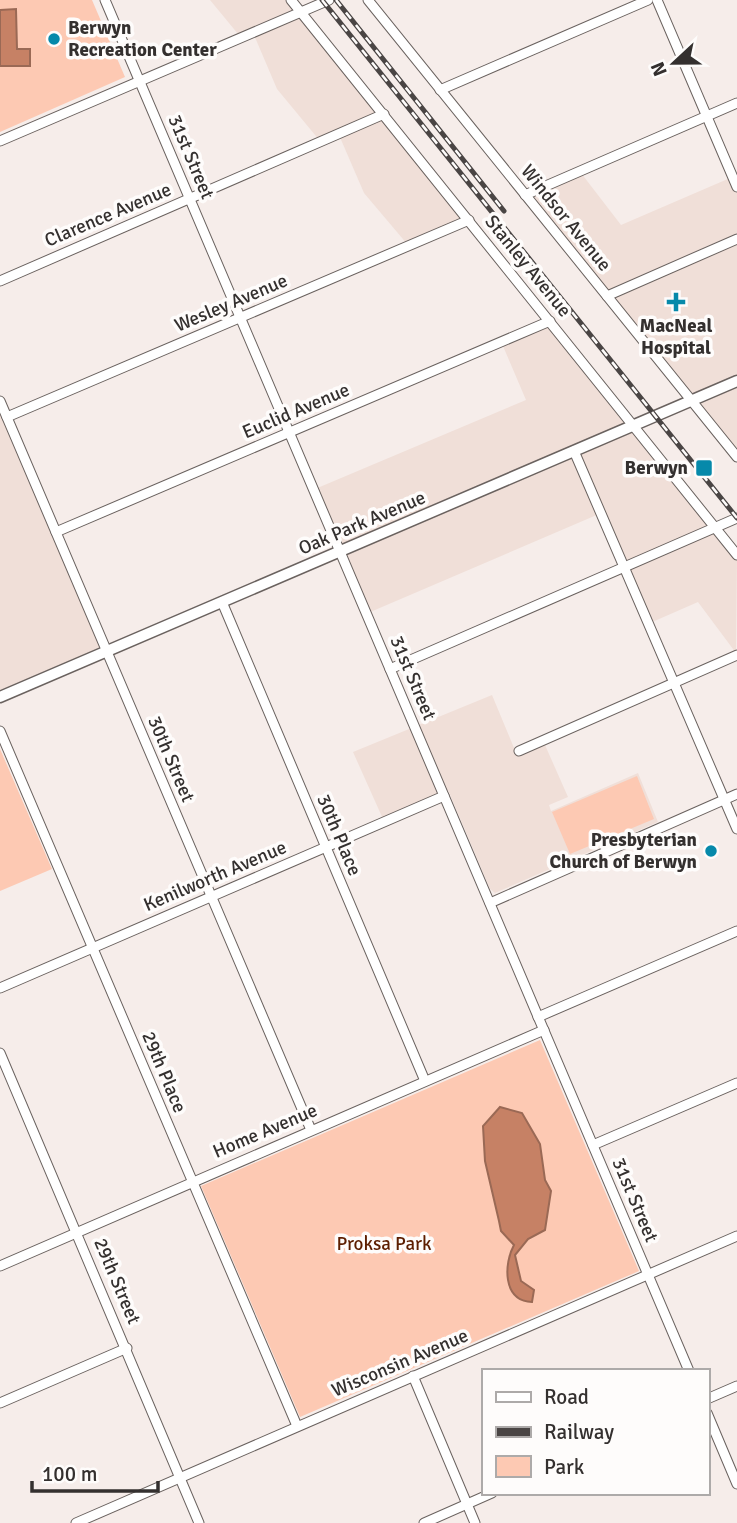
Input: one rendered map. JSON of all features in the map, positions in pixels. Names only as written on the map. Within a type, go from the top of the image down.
[{"type":"street","name":"31st Street","points":[[105,0],[688,1369]]},
{"type":"street","name":"Stanley Avenue","points":[[291,0],[737,555]]},
{"type":"street","points":[[0,141],[329,0]]},
{"type":"street","name":"Windsor Avenue","points":[[368,0],[737,457]]},
{"type":"street","points":[[440,90],[649,0]]},
{"type":"street","points":[[657,0],[737,187]]},
{"type":"street","points":[[525,195],[737,103]]},
{"type":"street","name":"Clarence Avenue","points":[[0,281],[384,114]]},
{"type":"street","name":"Wesley Avenue","points":[[7,417],[469,220]]},
{"type":"street","points":[[607,296],[737,239]]},
{"type":"street","name":"Euclid Avenue","points":[[56,532],[551,321]]},
{"type":"street","name":"Oak Park Avenue","points":[[0,697],[737,381]]},
{"type":"street","name":"30th Street","points":[[0,401],[311,1130]]},
{"type":"street","points":[[573,451],[737,829]]},
{"type":"street","points":[[390,669],[737,517]]},
{"type":"street","name":"30th Place","points":[[222,602],[425,1081]]},
{"type":"street","points":[[519,751],[737,655]]},
{"type":"street","name":"29th Place","points":[[0,731],[298,1426]]},
{"type":"street","points":[[490,903],[737,794]]},
{"type":"street","name":"Kenilworth Avenue","points":[[0,988],[444,796]]},
{"type":"street","points":[[538,1017],[737,931]]},
{"type":"street","name":"Home Avenue","points":[[0,1266],[544,1030]]},
{"type":"street","name":"29th Street","points":[[0,1053],[199,1523]]},
{"type":"street","points":[[593,1145],[737,1083]]},
{"type":"street","name":"Wisconsin Avenue","points":[[76,1523],[737,1236]]},
{"type":"street","points":[[0,1404],[127,1348]]},
{"type":"street","points":[[413,1376],[475,1523]]},
{"type":"street","points":[[709,1398],[737,1387]]},
{"type":"street","points":[[709,1418],[737,1484]]},
{"type":"street","points":[[424,1523],[487,1495]]},
{"type":"shaded area","points":[[210,0],[288,0],[380,115],[320,141],[277,89],[254,35],[243,40]]},
{"type":"shaded area","points":[[16,9],[17,49],[30,49],[30,66],[0,66],[0,10]]},
{"type":"shaded area","points":[[382,117],[466,220],[408,245],[364,193],[339,135]]},
{"type":"shaded area","name":"MacNeal Hospital","points":[[581,173],[621,225],[737,175],[737,378],[692,397],[528,196]]},
{"type":"shaded area","points":[[550,325],[632,424],[575,449],[599,514],[368,613],[315,489],[526,400],[503,346]]},
{"type":"shaded area","points":[[737,383],[737,454],[694,401]]},
{"type":"shaded area","points":[[0,408],[104,651],[0,695]]},
{"type":"shaded area","points":[[634,427],[713,527],[625,565],[575,452]]},
{"type":"shaded area","points":[[715,529],[737,557],[736,653],[698,602],[650,623],[625,567]]},
{"type":"shaded area","points":[[492,695],[517,755],[545,745],[568,797],[549,805],[551,811],[638,773],[658,822],[495,893],[490,889],[448,790],[383,819],[353,752]]},
{"type":"shaded area","points":[[500,1107],[522,1113],[540,1144],[545,1180],[551,1191],[545,1230],[528,1239],[515,1255],[521,1281],[534,1290],[532,1302],[522,1300],[510,1288],[507,1271],[514,1245],[501,1231],[485,1161],[483,1126]]},
{"type":"green space","name":"Berwyn Recreation Center","points":[[0,0],[92,0],[125,77],[0,132]]},
{"type":"green space","points":[[0,749],[52,869],[0,891]]},
{"type":"green space","points":[[637,776],[654,819],[570,854],[552,812]]},
{"type":"green space","name":"Proksa Park","points":[[540,1040],[639,1271],[300,1417],[201,1186]]},
{"type":"railway","points":[[322,0],[737,518]]},
{"type":"railway","points":[[336,0],[504,211]]},
{"type":"place","name":"Berwyn Recreation Center","points":[[54,39]]},
{"type":"place","name":"MacNeal Hospital","points":[[676,302]]},
{"type":"place","name":"Berwyn","points":[[704,468]]},
{"type":"place","name":"Presbyterian Church of Berwyn","points":[[711,851]]}]
